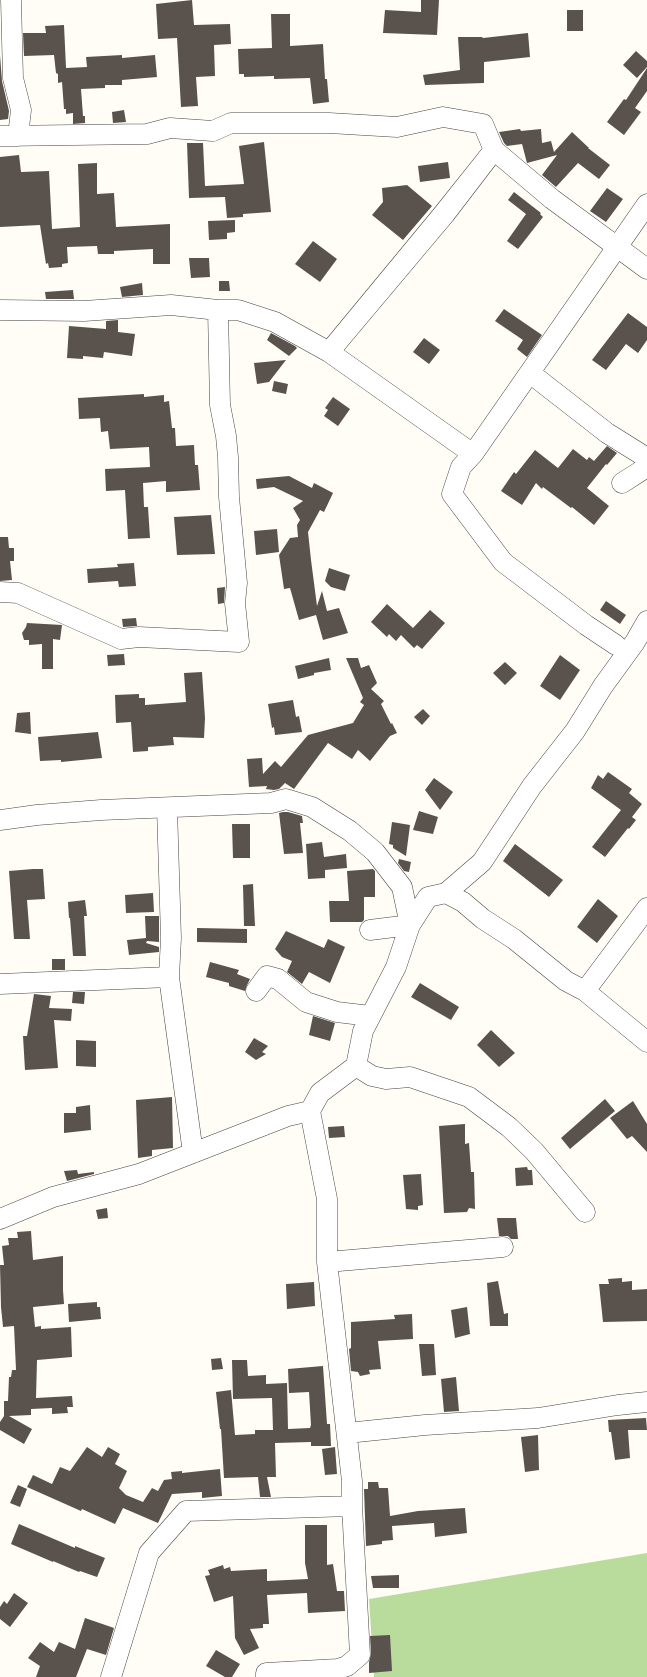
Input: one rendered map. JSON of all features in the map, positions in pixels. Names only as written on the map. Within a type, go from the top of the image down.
[{"type":"street","points":[[11,0],[13,78],[21,110],[9,136],[147,134],[170,128],[213,131],[231,123],[335,123],[398,127],[443,117],[483,124],[494,150],[552,199],[647,269]]},
{"type":"street","points":[[329,352],[445,214],[494,150]]},
{"type":"street","points":[[616,645],[503,562],[452,494],[461,467],[473,454],[647,204]]},
{"type":"street","points":[[0,310],[84,311],[171,304],[218,310],[238,310],[275,322],[329,352],[473,454]]},
{"type":"street","points":[[0,592],[18,593],[121,639],[139,637],[239,642],[235,603],[236,583],[229,497],[228,457],[226,436],[220,405],[218,310]]},
{"type":"street","points":[[530,373],[607,432],[647,458]]},
{"type":"street","points":[[622,483],[647,467]]},
{"type":"street","points":[[266,1677],[266,1673],[338,1670],[347,1666],[360,1655],[352,1481],[327,1262],[327,1199],[310,1111],[320,1093],[356,1066],[363,1031],[396,967],[410,925],[437,895],[482,862],[532,786],[575,731],[603,686],[635,642],[647,620]]},
{"type":"street","points":[[0,820],[37,815],[271,803],[286,799],[312,807],[350,831],[375,852],[402,887],[410,925]]},
{"type":"street","points":[[167,808],[171,938],[169,977],[193,1153]]},
{"type":"street","points":[[402,887],[463,902],[483,918],[514,939],[566,981],[585,991],[647,1042]]},
{"type":"street","points":[[585,991],[647,908]]},
{"type":"street","points":[[370,930],[410,925]]},
{"type":"street","points":[[256,991],[267,976],[278,979],[306,1002],[337,1012],[370,1016]]},
{"type":"street","points":[[0,984],[169,977]]},
{"type":"street","points":[[356,1066],[372,1076],[386,1079],[410,1077],[470,1097],[510,1127],[534,1151],[585,1212]]},
{"type":"street","points":[[0,1219],[53,1197],[139,1174],[288,1116],[310,1111]]},
{"type":"street","points":[[327,1262],[503,1247]]},
{"type":"street","points":[[347,1433],[424,1425],[538,1418],[618,1405],[647,1402]]},
{"type":"street","points":[[111,1677],[149,1553],[186,1511],[352,1506]]},
{"type":"green space","points":[[647,1553],[647,1677],[374,1677],[369,1599]]},
{"type":"building","points":[[192,0],[194,25],[230,24],[231,44],[214,45],[215,76],[196,77],[198,106],[181,107],[177,38],[158,39],[156,4]]},
{"type":"building","points":[[421,0],[439,0],[437,35],[383,33],[385,10],[421,12]]},
{"type":"building","points":[[567,10],[583,10],[583,31],[567,31]]},
{"type":"building","points":[[271,14],[290,14],[290,46],[323,44],[325,79],[327,79],[329,102],[313,104],[310,78],[274,79],[274,76],[244,77],[244,74],[239,74],[238,49],[272,48]]},
{"type":"building","points":[[64,25],[66,68],[87,67],[86,57],[122,55],[122,58],[155,55],[157,77],[122,80],[122,85],[105,85],[105,88],[81,89],[85,123],[73,124],[73,113],[66,114],[66,109],[64,109],[62,82],[58,83],[58,74],[56,73],[54,55],[24,56],[23,33],[46,33],[45,26]]},
{"type":"building","points":[[528,33],[530,57],[484,62],[484,83],[425,85],[423,75],[460,70],[458,37],[483,38]]},
{"type":"building","points":[[636,51],[647,61],[647,67],[637,78],[623,65]]},
{"type":"building","points":[[0,55],[2,81],[9,111],[8,119],[0,120]]},
{"type":"building","points":[[647,68],[647,91],[635,108],[641,112],[624,135],[607,122],[624,99],[626,100]]},
{"type":"building","points":[[124,110],[126,122],[113,123],[112,112]]},
{"type":"building","points":[[520,129],[521,131],[541,129],[542,143],[551,141],[554,152],[572,132],[588,148],[610,165],[599,179],[578,163],[556,187],[542,175],[557,155],[527,163],[522,144],[507,146],[499,132]]},
{"type":"building","points":[[264,142],[271,212],[243,214],[243,217],[227,218],[225,197],[189,198],[187,143],[203,143],[205,186],[244,184],[239,146]]},
{"type":"building","points":[[19,155],[21,172],[49,171],[52,229],[80,227],[78,164],[97,163],[97,194],[114,193],[116,227],[170,224],[170,264],[153,264],[153,249],[114,251],[114,254],[98,254],[97,246],[67,247],[68,263],[62,264],[62,267],[49,268],[48,263],[46,264],[40,225],[0,227],[0,157]]},
{"type":"building","points":[[448,162],[450,178],[420,182],[418,166]]},
{"type":"building","points":[[407,185],[432,206],[403,240],[372,215],[383,202],[382,188]]},
{"type":"building","points":[[607,188],[623,199],[606,222],[590,211]]},
{"type":"building","points":[[514,192],[541,213],[540,214],[543,217],[518,249],[507,241],[526,214],[508,200]]},
{"type":"building","points":[[235,220],[235,232],[227,233],[227,239],[209,240],[208,221]]},
{"type":"building","points":[[313,241],[337,259],[320,282],[295,264]]},
{"type":"building","points":[[189,258],[209,258],[210,277],[191,278]]},
{"type":"building","points":[[219,281],[229,281],[230,291],[219,291]]},
{"type":"building","points":[[142,283],[143,295],[122,297],[120,287]]},
{"type":"building","points":[[73,290],[74,299],[46,299],[45,292]]},
{"type":"building","points":[[504,309],[542,335],[527,357],[517,349],[523,340],[495,321]]},
{"type":"building","points":[[628,313],[647,327],[647,340],[638,353],[626,344],[606,370],[592,360]]},
{"type":"building","points":[[118,320],[118,332],[135,334],[132,356],[104,352],[103,358],[83,356],[83,359],[67,358],[69,326],[106,329],[106,321]]},
{"type":"building","points":[[271,333],[297,348],[289,356],[267,340]]},
{"type":"building","points":[[424,338],[440,350],[429,364],[413,352]]},
{"type":"building","points":[[286,360],[269,382],[257,384],[254,363]]},
{"type":"building","points":[[274,381],[288,384],[286,394],[272,391]]},
{"type":"building","points":[[144,394],[144,397],[164,395],[164,402],[169,401],[172,428],[175,428],[176,446],[194,445],[195,465],[198,465],[200,490],[166,492],[166,481],[143,483],[144,507],[148,507],[150,538],[128,539],[125,490],[106,491],[105,469],[150,467],[149,447],[110,449],[108,431],[101,432],[100,418],[79,419],[78,398]]},
{"type":"building","points":[[333,397],[350,409],[338,426],[324,416],[328,410],[325,408]]},
{"type":"building","points":[[607,446],[617,453],[587,488],[609,506],[594,525],[572,507],[571,508],[543,487],[542,489],[536,483],[522,505],[501,491],[514,472],[516,474],[535,450],[558,468],[573,449],[587,460],[589,457],[594,461]]},
{"type":"building","points":[[289,476],[312,488],[314,483],[333,493],[324,512],[320,510],[308,532],[311,560],[317,606],[322,591],[327,611],[339,608],[348,633],[323,640],[316,615],[299,620],[290,588],[284,589],[279,555],[290,538],[298,537],[297,525],[300,520],[293,508],[303,501],[274,487],[257,489],[256,479]]},
{"type":"building","points":[[211,515],[215,554],[177,555],[174,517]]},
{"type":"building","points":[[277,529],[279,552],[256,555],[254,531]]},
{"type":"building","points":[[0,537],[8,537],[9,548],[14,548],[14,561],[10,561],[12,580],[0,581]]},
{"type":"building","points":[[134,563],[136,586],[119,587],[118,581],[88,583],[87,569],[118,567],[117,564]]},
{"type":"building","points":[[329,568],[350,575],[345,591],[331,587],[325,581]]},
{"type":"building","points":[[225,587],[224,603],[218,604],[217,588]]},
{"type":"building","points":[[606,601],[626,615],[620,624],[600,610]]},
{"type":"building","points":[[387,604],[413,628],[430,610],[445,623],[422,649],[417,645],[414,648],[401,635],[396,641],[389,634],[387,637],[371,622]]},
{"type":"building","points":[[136,618],[137,626],[123,627],[122,619]]},
{"type":"building","points":[[27,623],[62,625],[60,640],[53,639],[53,669],[42,669],[42,644],[29,645],[29,640],[24,640],[22,633]]},
{"type":"building","points":[[124,654],[125,665],[108,666],[107,655]]},
{"type":"building","points":[[560,655],[580,670],[560,700],[540,686]]},
{"type":"building","points":[[329,658],[331,670],[314,673],[314,675],[298,679],[295,666]]},
{"type":"building","points":[[346,658],[358,658],[361,668],[369,665],[377,683],[371,689],[384,701],[381,704],[397,733],[390,736],[370,761],[358,750],[352,759],[328,743],[294,789],[285,783],[279,789],[274,790],[266,789],[267,786],[249,787],[247,759],[262,758],[263,774],[275,761],[281,767],[308,735],[353,723],[364,705],[360,702],[363,698]]},
{"type":"building","points":[[505,662],[517,673],[505,685],[493,673]]},
{"type":"building","points":[[202,672],[205,718],[204,738],[173,737],[174,745],[148,747],[148,751],[133,752],[131,722],[116,723],[115,695],[139,694],[139,698],[145,698],[145,705],[186,702],[184,673]]},
{"type":"building","points":[[293,700],[296,717],[299,716],[302,732],[275,735],[274,727],[272,728],[268,704]]},
{"type":"building","points":[[423,709],[430,716],[422,725],[414,717]]},
{"type":"building","points":[[30,712],[31,734],[15,732],[17,713]]},
{"type":"building","points":[[98,732],[102,758],[61,762],[61,760],[40,761],[38,737]]},
{"type":"building","points":[[608,772],[632,789],[629,793],[642,804],[632,817],[636,820],[605,857],[592,847],[621,810],[591,788],[598,775],[603,779]]},
{"type":"building","points":[[434,778],[453,792],[440,810],[425,790]]},
{"type":"building","points":[[419,811],[438,817],[433,834],[413,830]]},
{"type":"building","points":[[283,812],[302,816],[303,823],[300,823],[303,853],[284,854],[279,813]]},
{"type":"building","points":[[392,822],[410,825],[406,856],[393,848],[393,845],[389,844]]},
{"type":"building","points":[[232,824],[250,824],[250,858],[233,858]]},
{"type":"building","points":[[322,842],[324,857],[346,854],[347,868],[325,870],[325,878],[308,879],[306,844]]},
{"type":"building","points":[[515,844],[563,880],[549,897],[503,861]]},
{"type":"building","points":[[399,859],[411,862],[409,872],[404,871],[398,863]]},
{"type":"building","points":[[43,869],[45,899],[27,900],[30,939],[14,939],[9,871]]},
{"type":"building","points":[[373,869],[375,871],[375,897],[364,897],[364,920],[362,922],[330,922],[329,901],[349,901],[347,871]]},
{"type":"building","points":[[253,884],[255,926],[244,926],[243,885]]},
{"type":"building","points":[[153,893],[154,912],[126,913],[125,895]]},
{"type":"building","points":[[598,899],[618,916],[597,943],[577,927]]},
{"type":"building","points":[[85,900],[87,916],[84,916],[86,956],[73,956],[68,902]]},
{"type":"building","points":[[145,916],[159,916],[159,942],[147,941],[146,943],[159,947],[159,952],[129,955],[127,940],[146,938]]},
{"type":"building","points":[[197,928],[247,929],[247,943],[197,942]]},
{"type":"building","points":[[286,931],[324,948],[328,939],[345,947],[330,983],[309,972],[302,984],[287,972],[292,961],[282,957],[275,949]]},
{"type":"building","points":[[52,959],[65,959],[65,970],[52,970]]},
{"type":"building","points":[[210,962],[239,970],[237,974],[250,979],[245,991],[229,986],[229,983],[206,977]]},
{"type":"building","points":[[420,983],[459,1007],[451,1020],[411,997]]},
{"type":"building","points":[[73,992],[85,992],[84,1004],[72,1003]]},
{"type":"building","points":[[34,994],[51,996],[49,1008],[72,1009],[71,1021],[54,1020],[58,1068],[25,1070],[23,1036],[27,1036]]},
{"type":"building","points":[[313,1016],[335,1023],[330,1041],[309,1035]]},
{"type":"building","points":[[491,1030],[515,1053],[499,1067],[477,1045]]},
{"type":"building","points":[[254,1038],[268,1046],[262,1052],[266,1054],[256,1060],[245,1052]]},
{"type":"building","points":[[76,1040],[96,1041],[96,1067],[76,1066]]},
{"type":"building","points":[[172,1097],[173,1148],[152,1150],[152,1156],[138,1158],[136,1100]]},
{"type":"building","points":[[605,1099],[615,1111],[570,1149],[561,1138]]},
{"type":"building","points":[[633,1101],[647,1124],[647,1152],[632,1136],[627,1139],[610,1118]]},
{"type":"building","points":[[90,1105],[91,1130],[64,1133],[64,1113],[76,1113],[76,1107]]},
{"type":"building","points":[[465,1124],[465,1144],[469,1143],[471,1172],[474,1172],[475,1209],[469,1208],[467,1212],[444,1213],[439,1126]]},
{"type":"building","points":[[344,1126],[345,1137],[329,1138],[328,1127]]},
{"type":"building","points":[[527,1167],[528,1170],[532,1170],[533,1185],[516,1186],[515,1168]]},
{"type":"building","points":[[77,1170],[78,1174],[94,1172],[94,1174],[67,1181],[64,1171]]},
{"type":"building","points":[[421,1174],[423,1205],[418,1206],[418,1210],[406,1209],[403,1175]]},
{"type":"building","points":[[107,1208],[108,1218],[98,1219],[96,1210]]},
{"type":"building","points":[[497,1218],[516,1218],[518,1239],[511,1239],[508,1236],[499,1236]]},
{"type":"building","points":[[31,1231],[33,1260],[63,1256],[64,1304],[33,1307],[35,1327],[41,1326],[41,1329],[71,1327],[72,1357],[37,1360],[36,1398],[72,1396],[73,1407],[67,1407],[68,1413],[52,1414],[52,1408],[31,1409],[31,1415],[9,1416],[32,1429],[24,1444],[0,1430],[0,1422],[4,1416],[4,1401],[8,1401],[9,1377],[11,1377],[12,1370],[16,1370],[14,1326],[3,1327],[0,1265],[4,1265],[2,1246],[9,1245],[8,1238],[18,1238],[17,1232]]},
{"type":"building","points":[[622,1278],[622,1282],[632,1281],[632,1290],[647,1289],[647,1321],[603,1322],[599,1284],[609,1284],[608,1279]]},
{"type":"building","points":[[498,1281],[504,1314],[508,1313],[508,1326],[490,1326],[487,1283]]},
{"type":"building","points":[[314,1282],[315,1306],[287,1309],[286,1284]]},
{"type":"building","points":[[97,1302],[97,1307],[100,1307],[101,1319],[69,1322],[68,1304]]},
{"type":"building","points":[[467,1307],[470,1334],[455,1338],[451,1310]]},
{"type":"building","points":[[412,1314],[413,1339],[378,1341],[381,1369],[369,1370],[370,1374],[360,1376],[358,1372],[351,1371],[349,1349],[351,1348],[351,1322],[395,1319],[394,1315]]},
{"type":"building","points":[[419,1344],[434,1344],[436,1375],[422,1376]]},
{"type":"building","points":[[221,1358],[223,1369],[212,1370],[211,1359]]},
{"type":"building","points":[[232,1360],[247,1360],[248,1376],[266,1375],[266,1384],[287,1383],[288,1429],[310,1428],[311,1425],[309,1392],[289,1393],[288,1369],[323,1366],[327,1424],[330,1424],[331,1446],[311,1446],[311,1442],[275,1443],[276,1477],[267,1477],[271,1497],[260,1497],[258,1477],[224,1478],[221,1429],[216,1392],[231,1390],[235,1435],[255,1434],[255,1430],[273,1430],[272,1398],[233,1399]]},
{"type":"building","points":[[456,1377],[459,1411],[444,1412],[441,1379]]},
{"type":"building","points":[[646,1418],[647,1430],[628,1430],[630,1458],[615,1460],[608,1420]]},
{"type":"building","points":[[538,1435],[539,1470],[525,1472],[521,1437]]},
{"type":"building","points":[[87,1447],[102,1457],[108,1447],[120,1454],[115,1464],[127,1471],[119,1488],[126,1495],[143,1502],[152,1488],[158,1491],[164,1480],[172,1479],[171,1472],[182,1471],[182,1473],[220,1469],[222,1496],[202,1498],[202,1492],[172,1494],[158,1523],[123,1508],[115,1524],[27,1487],[33,1475],[52,1484],[60,1467],[70,1471]]},
{"type":"building","points":[[335,1447],[337,1474],[325,1475],[322,1449]]},
{"type":"building","points":[[368,1482],[378,1482],[379,1488],[388,1488],[390,1516],[418,1511],[465,1508],[467,1533],[435,1537],[434,1523],[392,1526],[393,1540],[382,1541],[382,1544],[366,1546],[364,1489],[368,1489]]},
{"type":"building","points":[[18,1485],[27,1489],[20,1507],[10,1503]]},
{"type":"building","points":[[19,1524],[75,1548],[75,1546],[105,1558],[97,1577],[80,1571],[79,1572],[11,1544]]},
{"type":"building","points":[[305,1525],[327,1525],[327,1565],[333,1564],[337,1591],[344,1591],[345,1611],[308,1613],[307,1593],[267,1595],[269,1624],[263,1624],[263,1628],[250,1629],[259,1648],[244,1655],[235,1638],[233,1596],[214,1602],[205,1576],[210,1575],[208,1570],[223,1565],[224,1569],[230,1567],[231,1571],[267,1569],[267,1581],[308,1579],[305,1563]]},
{"type":"building","points":[[399,1575],[399,1588],[373,1588],[371,1576]]},
{"type":"building","points":[[14,1593],[28,1603],[10,1627],[0,1619],[0,1607],[4,1601],[7,1604]]},
{"type":"building","points":[[85,1618],[114,1628],[106,1655],[87,1649],[76,1677],[36,1677],[40,1666],[28,1658],[40,1642],[54,1652],[59,1642],[75,1649]]},
{"type":"building","points":[[390,1635],[392,1671],[369,1673],[371,1654],[370,1636]]},
{"type":"building","points":[[216,1650],[240,1664],[232,1677],[225,1677],[206,1666]]}]
